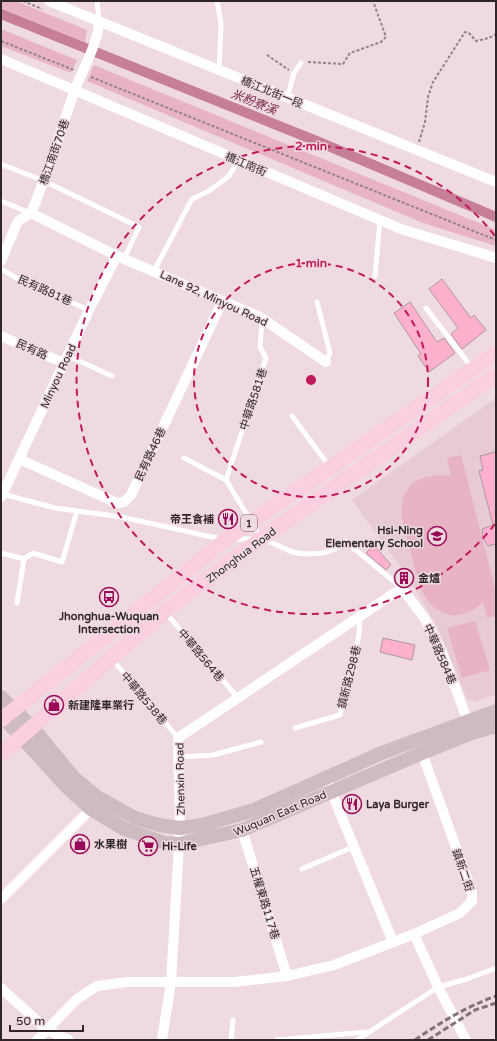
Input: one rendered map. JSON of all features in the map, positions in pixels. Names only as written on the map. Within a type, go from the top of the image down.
[{"type":"main road","name":"Zhonghua Road","points":[[5,715],[225,540],[496,353]]},
{"type":"main road","name":"Zhonghua Road","points":[[1,754],[111,657],[165,612],[262,538],[496,375]]},
{"type":"street","name":"橋江北街一段","points":[[48,1],[287,98],[416,148],[496,182]]},
{"type":"street","name":"橋江南街70巷","points":[[31,213],[44,181],[74,90],[99,29],[99,21]]},
{"type":"street","name":"橋江南街","points":[[1,59],[401,229],[496,258]]},
{"type":"street","name":"Lane 92, Minyou Road","points":[[31,213],[121,257],[262,319],[326,362]]},
{"type":"street","points":[[1,261],[18,221],[31,213]]},
{"type":"street","name":"Minyou Road","points":[[1,495],[89,310],[121,257]]},
{"type":"street","name":"民有路46巷","points":[[19,459],[116,503],[124,502],[131,495],[222,302]]},
{"type":"street","name":"民有路","points":[[1,336],[66,360]]},
{"type":"street","name":"Zhenxin Road","points":[[162,1040],[171,982],[180,828],[180,758],[178,738],[402,588]]},
{"type":"street","name":"中華路584巷","points":[[402,588],[425,619],[442,652],[470,727]]},
{"type":"street","name":"Wuquan East Road","points":[[1,697],[5,715],[26,732],[74,778],[97,797],[135,818],[158,825],[180,828],[202,825],[254,810],[422,753],[496,711]]},
{"type":"street","name":"Wuquan East Road","points":[[26,732],[66,786],[91,809],[124,829],[165,843],[179,844],[242,830],[313,801],[329,784],[384,752],[470,727],[496,726]]},
{"type":"street","name":"鎮新二街","points":[[37,1040],[77,998],[97,986],[127,982],[234,982],[287,976],[334,965],[414,934],[460,913],[472,901],[472,892],[422,753]]},
{"type":"street","points":[[329,784],[353,848],[393,942]]},
{"type":"street","points":[[1,899],[91,809]]},
{"type":"street","name":"五權東路117巷","points":[[242,830],[287,976]]},
{"type":"street","points":[[414,934],[438,986],[466,1040]]},
{"type":"street","points":[[1,988],[47,1030],[69,1040]]},
{"type":"lane","points":[[97,1],[99,21]]},
{"type":"lane","points":[[217,1],[220,23],[219,70]]},
{"type":"lane","points":[[287,98],[294,73],[301,63]]},
{"type":"lane","points":[[154,271],[192,199],[209,191],[229,176],[238,161]]},
{"type":"lane","points":[[1,164],[44,181],[139,227],[121,257]]},
{"type":"lane","points":[[1,200],[31,213]]},
{"type":"lane","points":[[375,276],[380,220]]},
{"type":"lane","name":"民有路81巷","points":[[1,269],[20,280],[89,310]]},
{"type":"lane","points":[[317,302],[330,353],[326,362]]},
{"type":"lane","points":[[426,308],[472,369]]},
{"type":"lane","name":"中華路581巷","points":[[226,480],[266,358],[260,346],[262,319]]},
{"type":"lane","points":[[66,360],[112,376]]},
{"type":"lane","points":[[292,416],[329,467]]},
{"type":"lane","points":[[184,458],[226,480],[253,521],[262,538]]},
{"type":"lane","points":[[1,495],[77,511],[122,517],[225,540]]},
{"type":"lane","points":[[17,603],[24,559],[33,553],[62,562],[77,511]]},
{"type":"lane","name":"中華路584巷","points":[[225,540],[262,538],[296,553],[328,553],[340,547],[345,541],[402,588]]},
{"type":"lane","points":[[1,553],[24,559]]},
{"type":"lane","name":"中華路564巷","points":[[165,612],[238,698]]},
{"type":"lane","name":"鎮新路298巷","points":[[295,728],[340,715],[359,635],[360,617]]},
{"type":"lane","name":"中華路538巷","points":[[111,657],[178,738]]},
{"type":"lane","points":[[180,758],[213,755],[261,742]]},
{"type":"lane","points":[[302,869],[353,848]]},
{"type":"lane","points":[[357,1040],[438,986],[466,979],[496,968]]},
{"type":"lane","points":[[232,1040],[233,1020]]},
{"type":"lane","points":[[277,1040],[368,1032]]},
{"type":"path","points":[[301,63],[343,64],[350,52],[381,42],[386,37],[372,1]]},
{"type":"path","points":[[416,148],[425,122],[428,97],[434,82],[465,32],[469,33],[476,41],[489,38],[496,34]]},
{"type":"path","points":[[1,41],[99,79],[496,240]]},
{"type":"path","points":[[267,55],[294,73]]},
{"type":"shaded area","points":[[1,1],[16,1],[87,30],[85,42],[1,8]]},
{"type":"shaded area","points":[[1,29],[77,60],[71,73],[1,46]]},
{"type":"shaded area","points":[[94,65],[496,230],[496,246],[423,223],[87,81]]},
{"type":"shaded area","name":"Hsi-Ning Elementary School","points":[[496,398],[496,695],[474,702],[467,699],[437,626],[405,573],[352,500]]},
{"type":"shaded area","points":[[461,455],[496,592],[496,616],[487,618],[483,602],[473,610],[464,614],[454,615],[445,614],[430,603],[419,584],[402,518],[402,506],[408,489],[414,483],[430,476],[451,476],[447,458]]},
{"type":"shaded area","points":[[475,621],[490,670],[462,678],[447,628]]},
{"type":"building","points":[[442,279],[471,318],[474,315],[486,330],[462,349],[451,334],[458,328],[429,289]]},
{"type":"building","points":[[410,302],[437,342],[444,338],[455,353],[429,372],[418,356],[421,354],[394,313]]},
{"type":"building","points":[[496,452],[496,524],[493,525],[479,471],[483,470],[480,456]]},
{"type":"building","points":[[496,524],[496,544],[488,546],[483,538],[482,529]]},
{"type":"building","points":[[374,545],[391,565],[386,570],[366,553]]},
{"type":"building","points":[[383,638],[415,645],[412,660],[380,652]]},
{"type":"waterway","name":"米粉寮溪","points":[[1,14],[319,142],[496,217]]},
{"type":"railway","points":[[415,1040],[454,1015],[496,996]]},
{"type":"railway","points":[[428,1040],[475,1010],[496,1003]]},
{"type":"place","name":"帝王食補","points":[[228,519]]},
{"type":"place","name":"Hsi-Ning Elementary School","points":[[437,536]]},
{"type":"place","name":"金爐","points":[[404,578]]},
{"type":"place","name":"Jhonghua-Wuquan Intersection","points":[[109,597]]},
{"type":"place","name":"新建隆車業行","points":[[54,705]]},
{"type":"place","name":"Laya Burger","points":[[352,804]]},
{"type":"place","name":"水果樹","points":[[80,844]]},
{"type":"place","name":"Hi-Life","points":[[148,846]]}]
